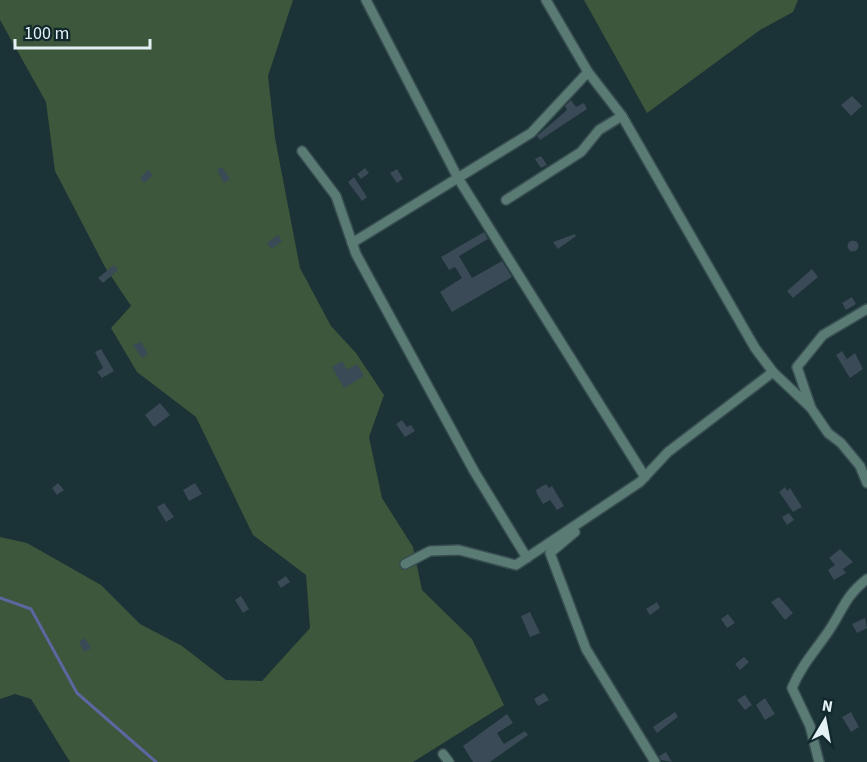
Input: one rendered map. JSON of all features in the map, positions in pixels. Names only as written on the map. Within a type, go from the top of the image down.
[{"type":"street","points":[[366,0],[458,178],[645,477]]},
{"type":"street","points":[[546,0],[588,72],[622,116],[755,348],[773,372],[812,408]]},
{"type":"street","points":[[352,243],[531,133],[588,72]]},
{"type":"street","points":[[507,200],[581,152],[599,130],[622,116]]},
{"type":"street","points":[[302,151],[336,196],[352,243],[474,471],[527,558]]},
{"type":"street","points":[[867,309],[823,335],[796,367],[812,408],[828,433],[841,443],[860,466],[867,482]]},
{"type":"street","points":[[405,564],[430,551],[459,550],[516,565],[645,477],[668,452],[773,372]]},
{"type":"street","points":[[654,762],[586,650],[550,553],[658,461]]},
{"type":"street","points":[[819,762],[810,726],[792,688],[801,666],[838,618],[843,602],[867,579]]},
{"type":"green space","points":[[0,0],[293,0],[268,76],[275,138],[300,268],[331,326],[356,353],[384,395],[369,437],[382,498],[413,547],[422,590],[472,639],[504,705],[413,762],[70,762],[31,699],[15,694],[0,699],[0,537],[27,543],[101,585],[140,624],[182,646],[226,680],[262,681],[310,628],[306,575],[253,535],[196,417],[137,372],[111,328],[131,306],[105,267],[55,171],[46,102],[0,20]]},
{"type":"green space","points":[[584,0],[798,0],[793,12],[760,30],[647,113]]},
{"type":"building","points":[[852,96],[862,106],[851,116],[841,105]]},
{"type":"building","points":[[571,100],[576,107],[584,103],[587,109],[540,140],[537,136],[567,110],[565,106]]},
{"type":"building","points":[[541,156],[547,165],[541,168],[535,159]]},
{"type":"building","points":[[222,167],[230,179],[224,183],[217,170]]},
{"type":"building","points":[[365,168],[369,173],[361,179],[357,174]]},
{"type":"building","points":[[397,169],[403,179],[397,183],[390,173]]},
{"type":"building","points":[[148,170],[153,175],[144,183],[140,178]]},
{"type":"building","points":[[354,177],[367,197],[362,201],[348,182]]},
{"type":"building","points":[[484,232],[488,239],[459,256],[472,278],[502,261],[512,277],[452,312],[440,292],[462,278],[455,267],[449,270],[441,257]]},
{"type":"building","points":[[575,234],[576,236],[558,249],[553,242]]},
{"type":"building","points":[[278,235],[282,241],[272,249],[267,243]]},
{"type":"building","points":[[853,240],[859,246],[853,252],[847,246]]},
{"type":"building","points":[[114,265],[118,270],[103,283],[98,278]]},
{"type":"building","points":[[812,269],[818,277],[793,298],[787,291]]},
{"type":"building","points":[[852,297],[856,304],[846,310],[842,303]]},
{"type":"building","points":[[141,342],[148,354],[142,358],[133,345]]},
{"type":"building","points":[[101,349],[114,371],[102,378],[97,372],[103,368],[95,352]]},
{"type":"building","points":[[842,351],[847,359],[855,353],[863,369],[850,378],[836,355]]},
{"type":"building","points":[[342,361],[347,370],[357,364],[364,376],[344,388],[332,367]]},
{"type":"building","points":[[160,403],[170,415],[154,427],[145,415]]},
{"type":"building","points":[[402,420],[407,427],[411,425],[415,431],[405,437],[396,424]]},
{"type":"building","points":[[58,483],[64,490],[57,495],[52,488]]},
{"type":"building","points":[[195,483],[202,494],[189,501],[183,490]]},
{"type":"building","points":[[546,484],[549,488],[552,486],[564,506],[557,510],[550,500],[543,504],[536,490]]},
{"type":"building","points":[[785,487],[787,491],[790,488],[802,507],[793,512],[779,492]]},
{"type":"building","points":[[164,503],[174,517],[166,522],[157,507]]},
{"type":"building","points":[[789,513],[794,520],[787,525],[782,517]]},
{"type":"building","points":[[840,549],[853,562],[843,569],[846,573],[834,580],[828,570],[835,565],[829,558]]},
{"type":"building","points":[[286,576],[290,582],[281,588],[277,582]]},
{"type":"building","points":[[241,596],[249,609],[243,613],[235,600]]},
{"type":"building","points":[[779,597],[793,613],[785,620],[771,602]]},
{"type":"building","points":[[657,602],[660,608],[650,615],[646,609]]},
{"type":"building","points":[[530,612],[540,633],[530,637],[521,616]]},
{"type":"building","points":[[728,614],[735,623],[727,628],[721,619]]},
{"type":"building","points":[[865,618],[867,628],[857,633],[852,624]]},
{"type":"building","points":[[85,638],[91,648],[84,652],[79,642]]},
{"type":"building","points":[[744,657],[749,662],[740,670],[735,664]]},
{"type":"building","points":[[544,693],[549,700],[538,706],[534,699]]},
{"type":"building","points":[[745,695],[752,705],[745,710],[737,700]]},
{"type":"building","points":[[765,698],[775,714],[765,720],[756,705]]},
{"type":"building","points":[[675,712],[678,717],[657,733],[653,727]]},
{"type":"building","points":[[851,712],[859,727],[851,732],[842,717]]},
{"type":"building","points":[[507,714],[513,723],[497,733],[504,744],[525,731],[528,735],[490,762],[473,762],[463,746]]},
{"type":"building","points":[[666,752],[672,762],[661,760],[659,756]]},
{"type":"waterway","points":[[0,598],[31,609],[77,693],[156,762]]}]
